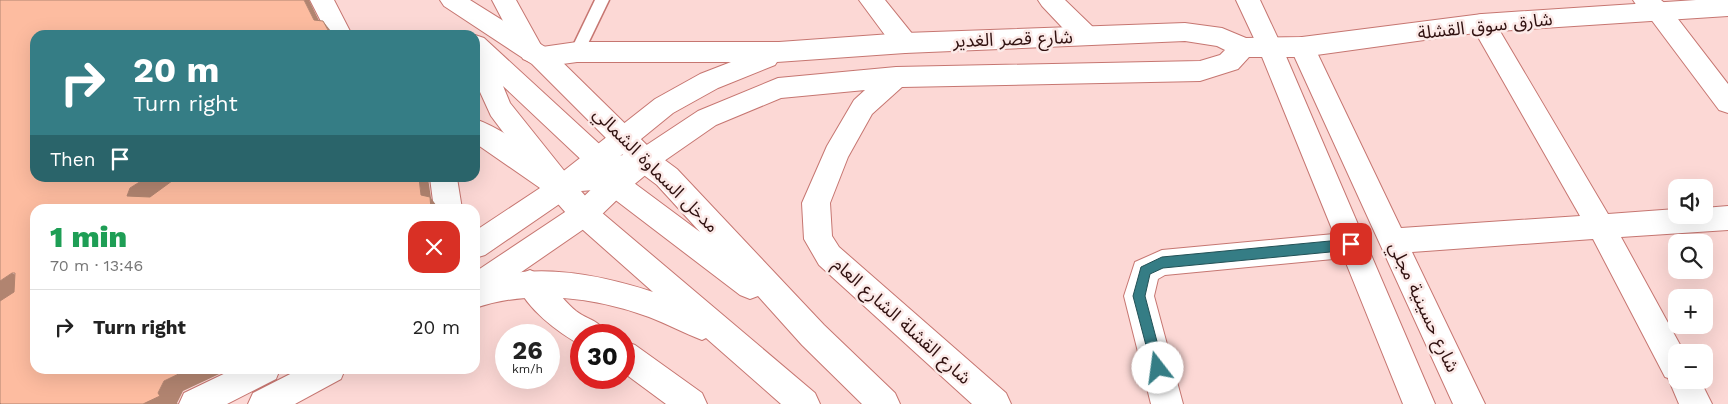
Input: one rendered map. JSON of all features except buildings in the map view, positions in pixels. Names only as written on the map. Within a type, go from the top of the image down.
[{"type":"main road","points":[[322,0],[337,30]]},
{"type":"main road","points":[[446,0],[464,30]]},
{"type":"main road","name":"مدخل السماوة الشمالي","points":[[452,0],[536,55],[645,160],[667,177],[813,335],[884,404]]},
{"type":"main road","points":[[504,0],[536,55]]},
{"type":"main road","points":[[871,0],[905,43]]},
{"type":"main road","points":[[1050,0],[1086,36]]},
{"type":"main road","points":[[1248,0],[1257,48],[1351,244],[1420,404]]},
{"type":"main road","points":[[1652,6],[1728,103]]},
{"type":"main road","name":"شارق سوق القشلة","points":[[1257,48],[1302,47],[1482,23],[1652,6],[1728,7]]},
{"type":"main road","points":[[1482,23],[1600,225],[1668,352]]},
{"type":"main road","name":"شارع قصر الغدير","points":[[536,55],[577,52],[779,52],[905,43],[1185,32],[1222,37],[1257,48]]},
{"type":"main road","name":"شارع حسينية مجلي","points":[[1302,47],[1469,404]]},
{"type":"main road","points":[[480,285],[584,214],[615,184],[645,160],[707,118],[778,88],[896,76],[1200,71],[1229,62],[1257,48]]},
{"type":"main road","points":[[480,50],[598,159],[608,165],[625,167],[645,160]]},
{"type":"main road","points":[[480,243],[561,188],[664,106],[686,92],[779,52]]},
{"type":"main road","points":[[480,63],[500,109],[561,188],[584,214],[801,401]]},
{"type":"main road","name":"شارع القشلة الشارع العام","points":[[896,76],[863,107],[836,154],[816,203],[818,240],[829,256],[995,404]]},
{"type":"main road","points":[[480,133],[561,188]]},
{"type":"main road","points":[[561,188],[584,178],[604,179],[615,184],[813,335]]},
{"type":"main road","points":[[445,182],[447,204]]},
{"type":"main road","points":[[1393,240],[1728,218]]},
{"type":"main road","points":[[1167,404],[1139,296],[1145,271],[1162,263],[1351,244]]},
{"type":"main road","points":[[480,293],[490,288],[530,282],[599,290],[652,304],[709,329],[801,401]]},
{"type":"main road","points":[[530,282],[566,321],[572,324]]},
{"type":"main road","points":[[635,363],[690,404]]},
{"type":"main road","points":[[195,404],[255,374]]},
{"type":"main road","points":[[264,404],[321,374]]},
{"type":"main road","points":[[1688,389],[1696,404]]},
{"type":"lane","points":[[577,52],[602,0]]},
{"type":"route","points":[[1158,368],[1139,296],[1145,271],[1162,263],[1351,244]]}]
